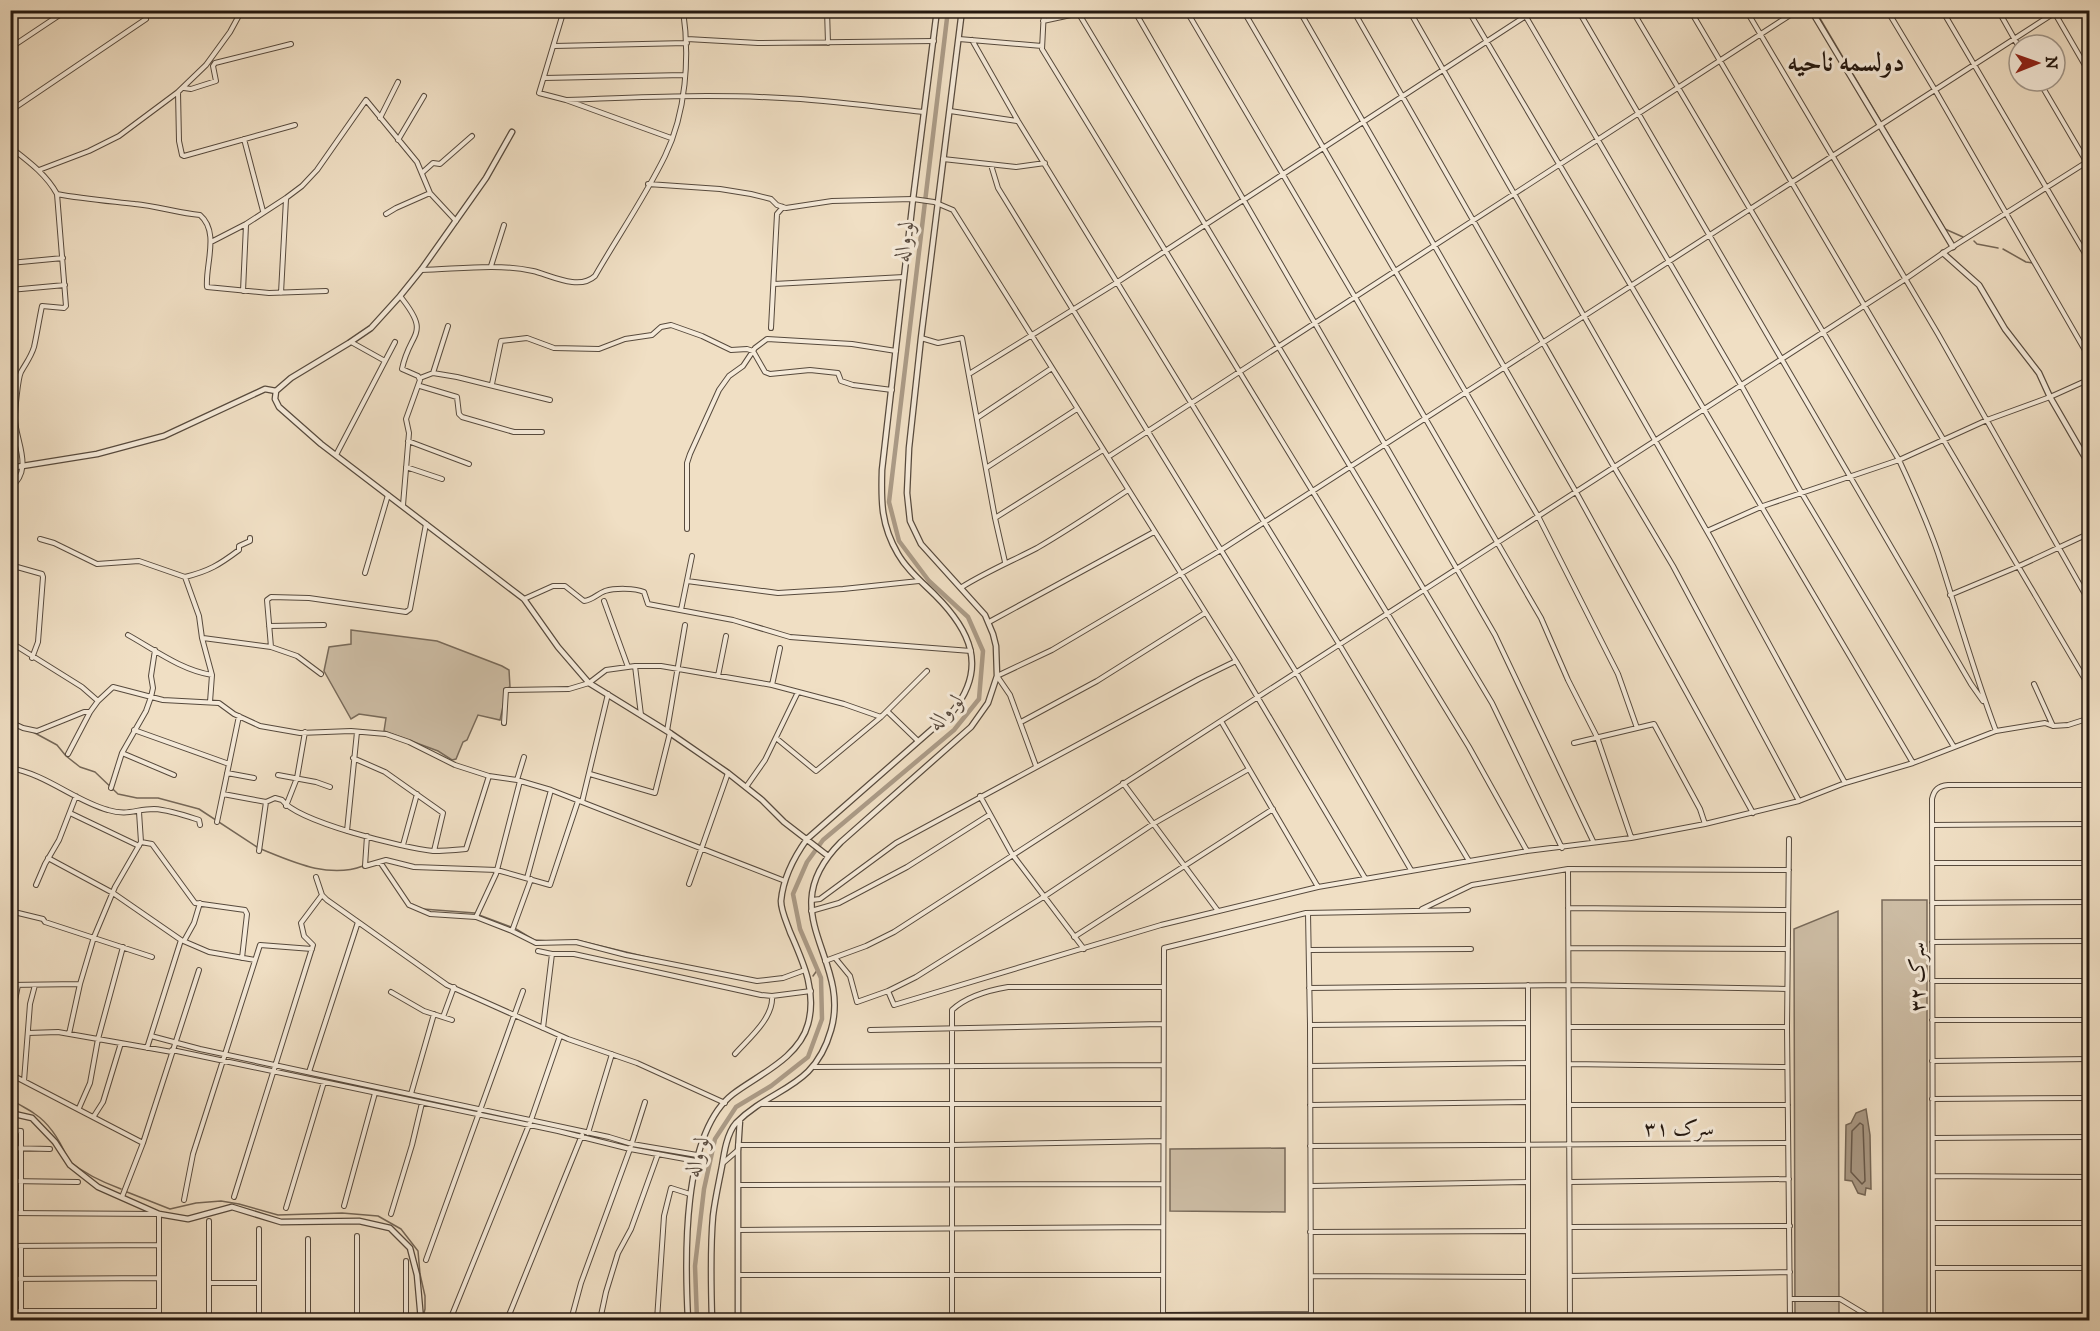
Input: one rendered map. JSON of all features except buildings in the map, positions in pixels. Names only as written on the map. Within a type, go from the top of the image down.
[{"type":"street","points":[[10,48],[67,10]]},
{"type":"street","points":[[39,170],[89,151],[119,136],[178,92],[206,65],[230,32],[242,10]]},
{"type":"street","points":[[664,10],[563,12],[539,93],[566,100],[671,138]]},
{"type":"street","points":[[421,270],[502,265],[573,282],[590,280],[595,276],[665,155],[676,124],[682,95],[687,41],[683,10]]},
{"type":"street","points":[[827,10],[828,43]]},
{"type":"street","points":[[688,1320],[690,1194],[699,1148],[711,1120],[731,1095],[776,1064],[798,1044],[808,1025],[811,991],[781,903],[795,856],[953,711],[964,698],[974,663],[966,633],[898,555],[886,530],[881,504],[882,470],[937,10]]},
{"type":"street","points":[[712,1320],[713,1215],[725,1149],[735,1125],[740,1120],[794,1084],[814,1067],[819,1061],[831,1029],[835,1001],[810,912],[817,872],[826,855],[971,727],[988,703],[997,676],[996,646],[989,622],[979,606],[921,544],[914,533],[908,508],[907,464],[936,202],[963,10]]},
{"type":"street","points":[[1044,10],[1042,49],[1469,747],[1527,851]]},
{"type":"street","points":[[1043,21],[1094,10]]},
{"type":"street","points":[[1134,10],[1495,635],[1593,841]]},
{"type":"street","points":[[1186,10],[1541,618],[1568,680],[1597,737],[1631,838]]},
{"type":"street","points":[[1243,10],[1538,516],[1618,674],[1637,728]]},
{"type":"street","points":[[1299,10],[1576,492],[1753,813]]},
{"type":"street","points":[[1353,10],[1673,566],[1799,801]]},
{"type":"street","points":[[1409,10],[1707,531],[1845,783]]},
{"type":"street","points":[[1468,10],[1913,763]]},
{"type":"street","points":[[1522,10],[1801,492],[1954,747]]},
{"type":"street","points":[[969,374],[1116,283],[1534,10]]},
{"type":"street","points":[[1578,10],[1971,684],[1987,706]]},
{"type":"street","points":[[1632,10],[1899,459],[1938,552],[1950,596],[1996,731]]},
{"type":"street","points":[[1690,10],[2090,688]]},
{"type":"street","points":[[1746,10],[1987,420],[2090,603]]},
{"type":"street","points":[[1108,457],[1798,10]]},
{"type":"street","points":[[1811,10],[1878,126],[1953,247]]},
{"type":"street","points":[[1887,10],[2090,359]]},
{"type":"street","points":[[1942,10],[2090,262]]},
{"type":"street","points":[[1998,10],[2011,33]]},
{"type":"street","points":[[2022,33],[2055,11],[2090,74]]},
{"type":"street","points":[[1079,14],[1492,703],[1562,848]]},
{"type":"street","points":[[10,111],[146,19]]},
{"type":"street","points":[[959,39],[1042,46]]},
{"type":"street","points":[[972,40],[1116,283],[1339,644],[1469,861]]},
{"type":"street","points":[[554,46],[687,41],[758,43],[934,41]]},
{"type":"street","points":[[997,676],[1052,650],[1221,550],[2007,43]]},
{"type":"street","points":[[183,88],[191,89],[216,81],[213,66],[215,63],[291,44]]},
{"type":"street","points":[[543,78],[684,75]]},
{"type":"street","points":[[380,118],[398,82]]},
{"type":"street","points":[[178,92],[177,117],[182,155],[187,156],[295,125]]},
{"type":"street","points":[[2046,93],[2090,168]]},
{"type":"street","points":[[566,100],[682,95],[815,100],[924,112]]},
{"type":"street","points":[[398,140],[424,96]]},
{"type":"street","points":[[211,242],[246,224],[302,186],[365,101],[368,101],[417,162],[430,193],[456,221]]},
{"type":"street","points":[[950,111],[1018,121]]},
{"type":"street","points":[[512,132],[486,178],[400,296],[371,328],[291,378],[276,391],[275,399],[279,406],[336,455],[524,599],[558,646],[590,683],[669,732],[728,773],[826,855]]},
{"type":"street","points":[[423,172],[433,164],[440,164],[472,136]]},
{"type":"street","points":[[244,139],[263,211]]},
{"type":"street","points":[[10,147],[39,170],[57,194],[65,285],[65,308],[42,306],[34,348],[29,362],[21,372],[15,419],[23,454],[22,466],[16,483],[10,488]]},
{"type":"street","points":[[943,159],[1016,167],[1044,163]]},
{"type":"street","points":[[825,962],[894,932],[2088,161]]},
{"type":"street","points":[[991,165],[998,188],[1296,672],[1411,870]]},
{"type":"street","points":[[648,184],[720,189],[751,194],[771,199],[786,208],[852,200],[916,199],[936,202],[953,210],[1236,661],[1365,878]]},
{"type":"street","points":[[386,214],[430,193]]},
{"type":"street","points":[[57,194],[87,200],[138,204],[200,215],[204,218],[211,242],[207,287],[281,293],[326,291]]},
{"type":"street","points":[[281,293],[286,198]]},
{"type":"street","points":[[771,328],[777,214],[783,207]]},
{"type":"street","points":[[243,291],[246,224]]},
{"type":"street","points":[[491,266],[504,225]]},
{"type":"street","points":[[1943,253],[1980,285],[2004,328],[2039,373],[2050,397],[2090,466]]},
{"type":"street","points":[[10,263],[63,258]]},
{"type":"street","points":[[774,284],[904,276]]},
{"type":"street","points":[[10,291],[65,285]]},
{"type":"street","points":[[400,296],[414,313],[418,325],[402,369],[420,378],[433,373],[492,384],[550,400]]},
{"type":"street","points":[[492,384],[501,341],[527,338],[554,348],[599,349],[625,339],[652,334],[662,327],[671,325],[731,350],[753,351],[765,372],[770,374],[825,370],[838,373],[841,381],[853,385],[892,390]]},
{"type":"street","points":[[433,373],[448,326]]},
{"type":"street","points":[[921,338],[938,343],[962,338],[1005,562]]},
{"type":"street","points":[[687,529],[687,463],[690,454],[719,390],[729,376],[743,366],[753,351],[767,339],[852,344],[896,351]]},
{"type":"street","points":[[351,342],[385,361]]},
{"type":"street","points":[[336,455],[395,342]]},
{"type":"street","points":[[977,418],[1052,368]]},
{"type":"street","points":[[403,505],[408,441],[406,419],[420,386],[420,378]]},
{"type":"street","points":[[1707,531],[1763,506],[1899,459],[1987,420],[2050,397],[2090,379]]},
{"type":"street","points":[[420,386],[457,397],[459,414],[462,417],[514,432],[542,432]]},
{"type":"street","points":[[10,468],[98,454],[164,436],[265,389],[276,391]]},
{"type":"street","points":[[986,468],[1077,409]]},
{"type":"street","points":[[408,441],[469,464]]},
{"type":"street","points":[[995,518],[1103,450]]},
{"type":"street","points":[[406,467],[442,479]]},
{"type":"street","points":[[962,587],[1005,562],[1035,549],[1128,490]]},
{"type":"street","points":[[365,573],[388,495]]},
{"type":"street","points":[[271,647],[267,600],[271,597],[309,598],[406,612],[410,609],[426,524]]},
{"type":"street","points":[[989,622],[1154,532]]},
{"type":"street","points":[[1950,596],[2090,533]]},
{"type":"street","points":[[40,539],[54,543],[97,564],[139,561],[185,577],[217,566],[239,550],[239,546],[250,541],[250,538]]},
{"type":"street","points":[[681,610],[692,556]]},
{"type":"street","points":[[10,565],[43,575],[38,642],[32,657]]},
{"type":"street","points":[[185,577],[199,616],[202,638],[212,675],[210,702]]},
{"type":"street","points":[[687,581],[778,593],[843,590],[919,581]]},
{"type":"street","points":[[524,599],[544,588],[553,586],[565,586],[584,601],[591,600],[606,591],[638,589],[644,592],[648,604],[733,620],[790,637],[972,651]]},
{"type":"street","points":[[604,601],[628,667]]},
{"type":"street","points":[[1021,722],[1098,681],[1205,613]]},
{"type":"street","points":[[269,626],[324,625]]},
{"type":"street","points":[[590,774],[655,793],[669,732],[686,625]]},
{"type":"street","points":[[129,635],[181,665],[212,675]]},
{"type":"street","points":[[718,676],[726,636]]},
{"type":"street","points":[[202,638],[271,647],[297,656],[321,674]]},
{"type":"street","points":[[10,642],[82,687],[98,701]]},
{"type":"street","points":[[772,685],[780,648]]},
{"type":"street","points":[[111,788],[122,753],[146,711],[151,697],[155,650]]},
{"type":"street","points":[[811,900],[820,899],[896,843],[1036,766],[1236,661]]},
{"type":"street","points":[[504,723],[506,690],[569,689],[590,683],[606,670],[635,666],[661,666],[772,685],[844,704],[881,717]]},
{"type":"street","points":[[635,666],[641,716]]},
{"type":"street","points":[[776,738],[816,771],[881,717],[927,671]]},
{"type":"street","points":[[997,676],[1010,695],[1036,766]]},
{"type":"street","points":[[2034,684],[2053,726]]},
{"type":"street","points":[[68,754],[90,712],[113,687],[163,700],[219,703],[260,726],[305,732],[386,734],[409,742],[455,765],[489,776],[519,780],[551,790],[786,881]]},
{"type":"street","points":[[746,788],[765,760],[798,692]]},
{"type":"street","points":[[367,836],[365,866],[386,860],[414,867],[497,870],[550,885],[590,774],[608,694]]},
{"type":"street","points":[[887,711],[918,741]]},
{"type":"street","points":[[10,722],[36,731],[90,712]]},
{"type":"street","points":[[217,822],[239,716]]},
{"type":"street","points":[[888,991],[894,1005],[1161,925],[1318,887],[1527,851],[1631,838],[1705,824],[1799,801],[1845,783],[1913,763],[1996,731],[2045,723],[2053,726],[2068,725],[2090,718]]},
{"type":"street","points":[[1221,721],[1318,887]]},
{"type":"street","points":[[1574,743],[1654,724],[1700,809],[1705,824]]},
{"type":"street","points":[[134,730],[229,764]]},
{"type":"street","points":[[286,806],[297,778],[305,732]]},
{"type":"street","points":[[347,831],[357,732]]},
{"type":"street","points":[[122,753],[174,775]]},
{"type":"street","points":[[476,917],[497,870],[524,757]]},
{"type":"street","points":[[353,758],[385,772],[443,813],[434,851]]},
{"type":"street","points":[[10,768],[34,776],[106,810],[124,814],[153,809],[174,812],[199,820],[200,825]]},
{"type":"street","points":[[836,959],[850,976],[857,1002],[888,991],[916,977],[1045,896],[1153,824],[1249,769]]},
{"type":"street","points":[[227,773],[254,778]]},
{"type":"street","points":[[689,884],[728,773]]},
{"type":"street","points":[[278,775],[330,787]]},
{"type":"street","points":[[223,794],[266,802],[275,798],[316,821],[404,845],[434,851],[466,849],[489,776]]},
{"type":"street","points":[[1123,783],[1218,911]]},
{"type":"street","name":"سرک ۳۲","points":[[1933,1318],[1932,800],[1934,791],[1940,786],[2090,785]]},
{"type":"street","points":[[512,930],[529,878],[551,790]]},
{"type":"street","points":[[404,845],[417,794]]},
{"type":"street","points":[[36,885],[59,840],[76,796]]},
{"type":"street","points":[[980,796],[1012,854],[1084,949]]},
{"type":"street","points":[[259,851],[266,802]]},
{"type":"street","points":[[1074,936],[1273,809]]},
{"type":"street","points":[[69,1034],[80,984],[94,937],[113,892],[140,844],[139,812]]},
{"type":"street","points":[[70,813],[140,844],[152,844],[195,903],[245,910],[247,914],[242,958]]},
{"type":"street","points":[[810,912],[839,903],[908,867],[989,815]]},
{"type":"street","points":[[1932,825],[2090,824]]},
{"type":"street","points":[[1789,839],[1787,1066],[1790,1320]]},
{"type":"street","points":[[48,858],[113,892],[183,940],[209,952],[255,960]]},
{"type":"street","points":[[380,862],[409,905],[430,914],[476,917],[512,930],[536,943],[576,942],[626,955],[757,981],[783,978],[805,970]]},
{"type":"street","points":[[1932,863],[2090,863]]},
{"type":"street","points":[[1418,910],[1472,885],[1568,869],[1789,870]]},
{"type":"street","points":[[1568,869],[1570,1320]]},
{"type":"street","points":[[315,878],[322,895],[454,987],[560,1036],[638,1063],[725,1103]]},
{"type":"street","points":[[234,1197],[313,945],[304,936],[301,923],[322,895]]},
{"type":"street","points":[[147,1048],[183,940],[194,923],[200,903]]},
{"type":"street","points":[[1932,903],[2090,903]]},
{"type":"street","points":[[1568,908],[1788,910]]},
{"type":"street","points":[[1150,1320],[1163,1320],[1162,1024],[1163,950],[1166,946],[1308,913],[1468,910]]},
{"type":"street","points":[[10,911],[43,919],[45,922],[152,957]]},
{"type":"street","points":[[1308,913],[1311,1320]]},
{"type":"street","points":[[309,1072],[358,922]]},
{"type":"street","points":[[1932,942],[2090,941]]},
{"type":"street","points":[[184,1200],[193,1154],[260,945],[312,949]]},
{"type":"street","points":[[79,1108],[90,1083],[98,1039],[123,947]]},
{"type":"street","points":[[1309,950],[1471,948]]},
{"type":"street","points":[[1569,948],[1788,949]]},
{"type":"street","points":[[538,951],[552,954],[574,954],[761,995],[772,996],[811,991]]},
{"type":"street","points":[[543,1028],[552,954]]},
{"type":"street","points":[[122,1197],[143,1143],[199,970]]},
{"type":"street","points":[[1932,981],[2090,981]]},
{"type":"street","points":[[10,985],[80,984]]},
{"type":"street","points":[[10,1026],[18,985]]},
{"type":"street","points":[[24,1081],[30,1004],[35,985]]},
{"type":"street","points":[[1528,985],[1528,1320]]},
{"type":"street","points":[[1309,988],[1569,985],[1787,989]]},
{"type":"street","points":[[443,1017],[454,987]]},
{"type":"street","points":[[952,1320],[952,1010],[957,1005],[1008,987],[1163,987]]},
{"type":"street","points":[[426,1260],[523,991]]},
{"type":"street","points":[[391,992],[424,1011],[452,1020]]},
{"type":"street","points":[[735,1054],[767,1017],[773,1001],[772,996]]},
{"type":"street","points":[[411,1094],[434,1014]]},
{"type":"street","points":[[1932,1020],[2090,1020]]},
{"type":"street","points":[[1310,1025],[1528,1023]]},
{"type":"street","points":[[870,1030],[1162,1024]]},
{"type":"street","points":[[1569,1027],[1787,1027]]},
{"type":"street","points":[[28,1033],[58,1032],[172,1051],[528,1126],[584,1134]]},
{"type":"street","points":[[151,1036],[531,1120],[658,1154],[697,1158]]},
{"type":"street","points":[[450,1320],[531,1120],[560,1036]]},
{"type":"street","points":[[94,1116],[103,1102],[121,1043]]},
{"type":"street","points":[[507,1320],[584,1134],[612,1054]]},
{"type":"street","points":[[1932,1060],[2090,1059]]},
{"type":"street","points":[[1310,1066],[1528,1063]]},
{"type":"street","points":[[1569,1064],[1787,1066]]},
{"type":"street","points":[[814,1067],[1162,1065]]},
{"type":"street","points":[[10,1074],[143,1143]]},
{"type":"street","points":[[286,1208],[324,1082]]},
{"type":"street","points":[[344,1206],[375,1093]]},
{"type":"street","points":[[1932,1099],[2090,1098]]},
{"type":"street","points":[[571,1320],[581,1283],[631,1147],[645,1102]]},
{"type":"street","points":[[1310,1105],[1528,1102]]},
{"type":"street","points":[[391,1214],[422,1103]]},
{"type":"street","points":[[762,1104],[1162,1104]]},
{"type":"street","points":[[1569,1104],[1788,1105]]},
{"type":"street","points":[[10,1113],[32,1118],[55,1142],[70,1165],[98,1187],[159,1214]]},
{"type":"street","points":[[738,1320],[740,1120]]},
{"type":"street","points":[[10,1130],[21,1130],[21,1214]]},
{"type":"street","points":[[1933,1138],[2090,1137]]},
{"type":"street","points":[[723,1163],[740,1147],[1162,1141]]},
{"type":"street","name":"سرک ۳۱","points":[[1310,1146],[1788,1143]]},
{"type":"street","points":[[631,1147],[697,1158]]},
{"type":"street","points":[[10,1148],[50,1149]]},
{"type":"street","points":[[600,1320],[618,1252],[631,1229],[658,1154]]},
{"type":"street","points":[[1933,1176],[2090,1177]]},
{"type":"street","points":[[1570,1182],[1789,1179]]},
{"type":"street","points":[[10,1181],[78,1182]]},
{"type":"street","points":[[1311,1186],[1528,1182]]},
{"type":"street","points":[[738,1185],[1163,1184]]},
{"type":"street","points":[[657,1320],[664,1216],[671,1188],[690,1194]]},
{"type":"street","points":[[10,1213],[159,1214],[188,1219],[232,1207],[281,1222],[359,1221],[390,1228],[410,1248],[417,1275],[421,1320]]},
{"type":"street","points":[[159,1214],[159,1320]]},
{"type":"street","points":[[209,1221],[209,1320]]},
{"type":"street","points":[[1933,1223],[2090,1223]]},
{"type":"street","points":[[1570,1227],[1790,1226]]},
{"type":"street","points":[[738,1230],[1163,1227]]},
{"type":"street","points":[[259,1229],[259,1320]]},
{"type":"street","points":[[1310,1232],[1528,1231]]},
{"type":"street","points":[[357,1236],[357,1320]]},
{"type":"street","points":[[308,1239],[308,1320]]},
{"type":"street","points":[[10,1246],[159,1245]]},
{"type":"street","points":[[21,1246],[21,1320]]},
{"type":"street","points":[[406,1261],[406,1320]]},
{"type":"street","points":[[1933,1268],[2090,1269]]},
{"type":"street","points":[[1570,1276],[1790,1272]]},
{"type":"street","points":[[738,1275],[1163,1275]]},
{"type":"street","points":[[1311,1276],[1528,1277]]},
{"type":"street","points":[[10,1279],[159,1278]]},
{"type":"street","points":[[209,1283],[259,1283]]},
{"type":"street","points":[[1790,1299],[1840,1299],[1875,1320]]},
{"type":"street","points":[[10,1311],[159,1311]]},
{"type":"street","points":[[1163,1315],[1311,1314]]},
{"type":"street","points":[[1933,1318],[2090,1315]]},
{"type":"shaded area","points":[[351,630],[437,641],[509,670],[510,687],[504,689],[500,720],[478,715],[467,740],[463,742],[456,759],[452,760],[438,751],[384,731],[386,718],[359,714],[351,719],[324,671],[329,647],[351,644]]},
{"type":"shaded area","points":[[1882,900],[1927,900],[1927,1320],[1883,1320]]},
{"type":"shaded area","points":[[1838,911],[1839,1320],[1795,1320],[1794,929]]},
{"type":"shaded area","points":[[1285,1148],[1285,1212],[1170,1211],[1170,1149]]},
{"type":"water","points":[[1866,1109],[1870,1135],[1871,1189],[1866,1188],[1865,1195],[1858,1193],[1852,1181],[1845,1180],[1846,1125],[1851,1123],[1856,1113]]},
{"type":"waterway","name":"لو واله","points":[[697,1320],[695,1266],[704,1189],[715,1139],[736,1107],[771,1086],[808,1057],[822,1019],[821,978],[800,929],[793,894],[807,862],[823,840],[954,730],[979,699],[983,651],[968,617],[929,581],[899,541],[889,502],[948,10]]},
{"type":"waterway","points":[[1815,10],[1880,120]]},
{"type":"waterway","points":[[1884,127],[1945,229],[1963,237]]},
{"type":"waterway","points":[[1974,241],[1977,244],[1998,248]]},
{"type":"waterway","points":[[2003,249],[2026,262],[2033,263]]},
{"type":"waterway","points":[[33,732],[57,745],[80,767],[95,772],[118,794],[137,798],[158,798],[199,809],[257,847]]},
{"type":"waterway","points":[[261,849],[298,864],[324,870],[350,870],[363,866]]},
{"type":"waterway","points":[[423,909],[475,913]]},
{"type":"waterway","points":[[479,915],[511,927]]},
{"type":"waterway","points":[[516,929],[534,940],[550,941]]},
{"type":"waterway","points":[[576,940],[659,960]]},
{"type":"waterway","name":"لو واله","points":[[813,976],[818,969]]},
{"type":"waterway","points":[[763,982],[773,981]]},
{"type":"waterway","points":[[10,1098],[35,1114],[50,1128],[67,1157]]},
{"type":"waterway","points":[[69,1161],[81,1170],[121,1189]]},
{"type":"waterway","points":[[127,1192],[170,1209],[196,1203],[221,1201],[278,1215],[342,1213],[378,1216],[401,1229],[418,1251],[425,1296],[423,1317]]},
{"type":"district","name":"دولسمه ناحیه","points":[[1846,62]]}]
